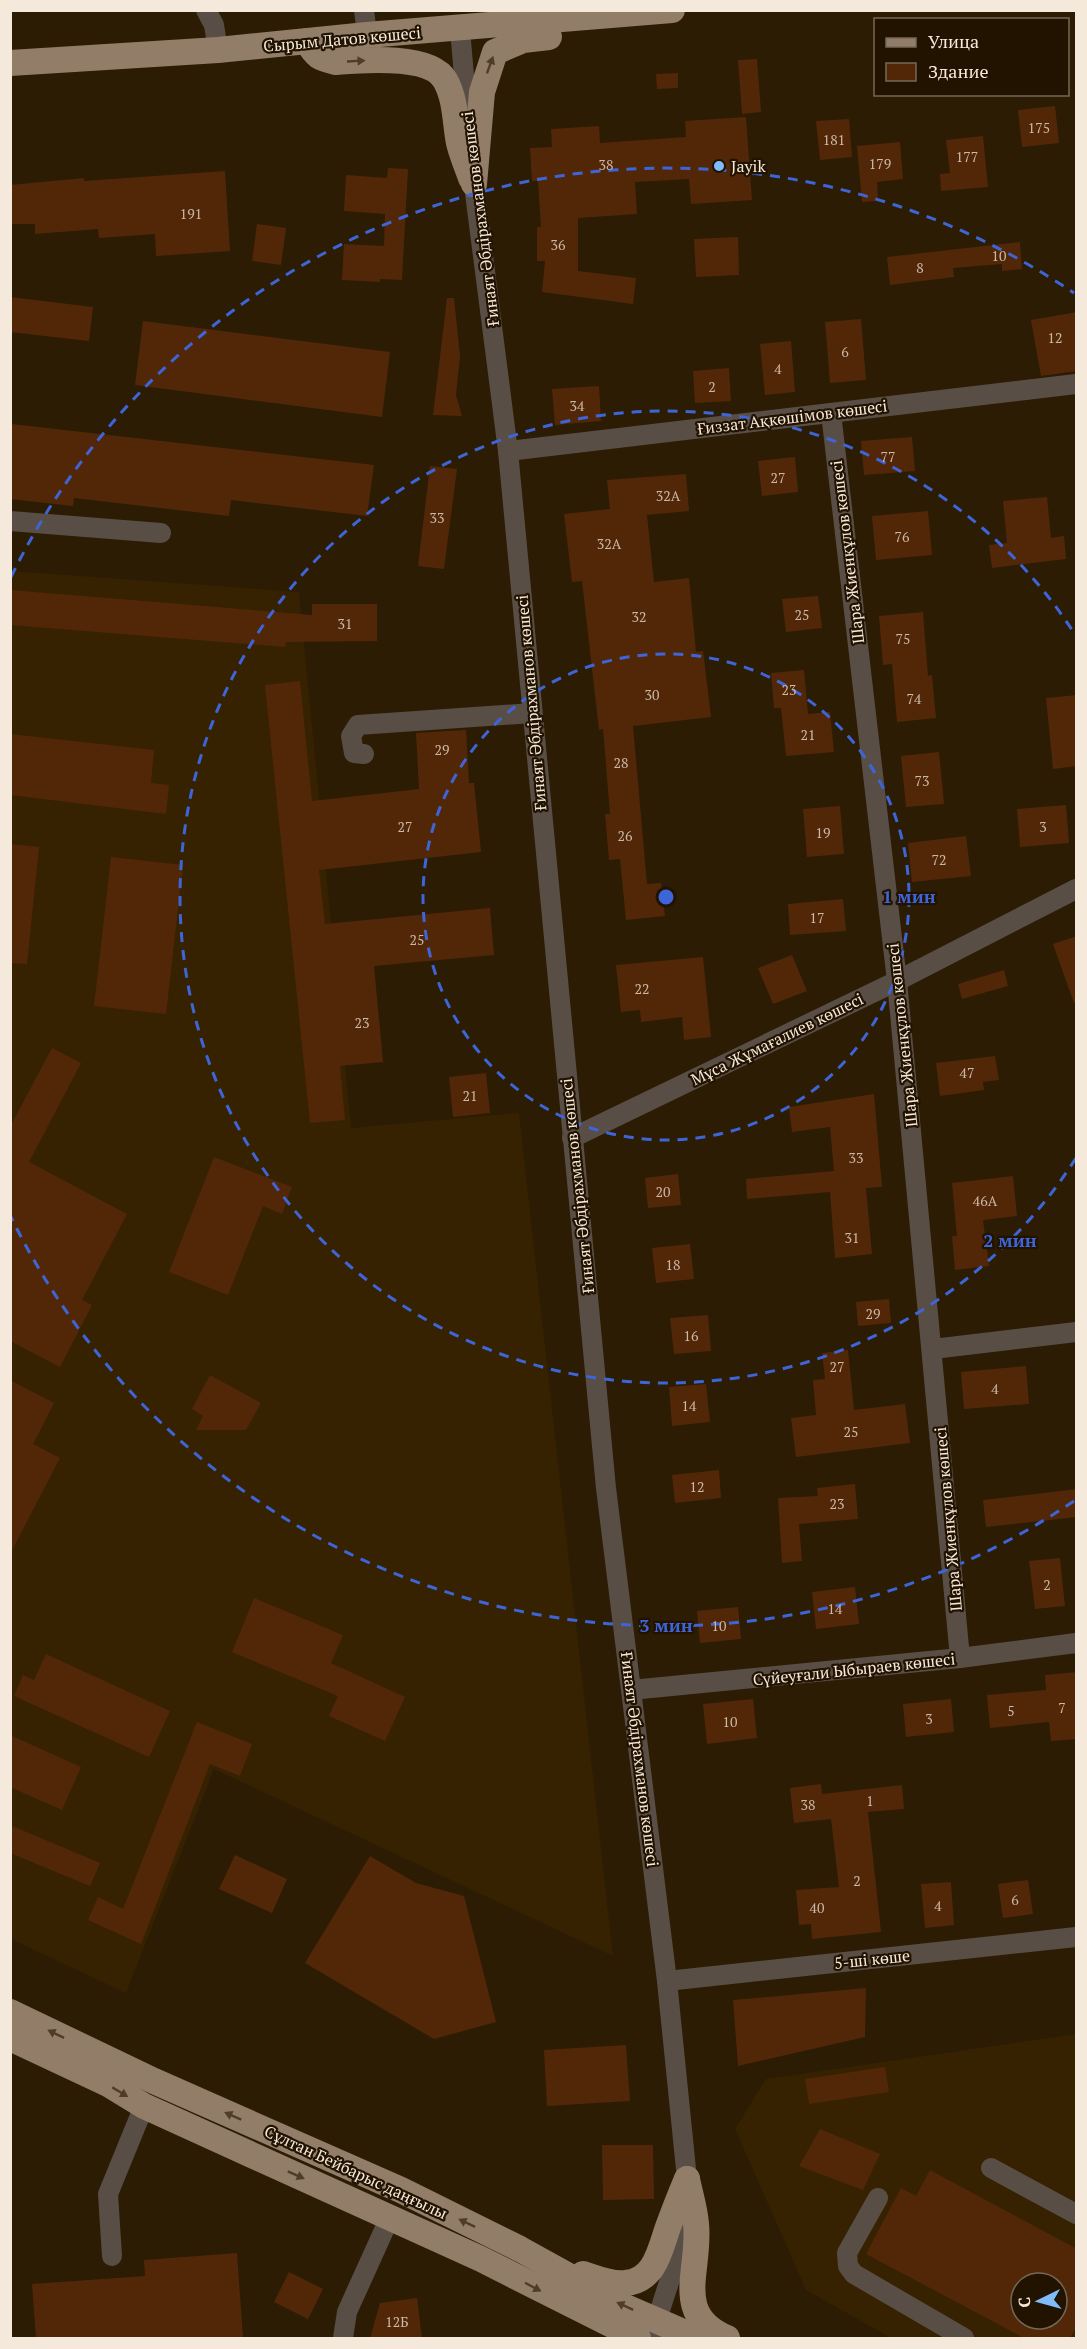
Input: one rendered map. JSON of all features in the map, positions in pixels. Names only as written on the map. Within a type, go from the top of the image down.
[{"type":"main road","name":"Сырым Датов көшесі","points":[[10,63],[218,50],[307,41],[365,23],[460,29],[490,19],[672,10]]},
{"type":"main road","points":[[474,184],[482,92],[495,52],[523,40],[593,34],[609,28],[623,14]]},
{"type":"main road","points":[[307,41],[315,56],[325,60],[407,62],[430,68],[445,79],[452,100],[459,144],[474,184]]},
{"type":"main road","name":"Сұлтан Бейбарыс даңғылы","points":[[10,2012],[154,2081],[401,2190],[623,2306],[654,2330],[697,2338]]},
{"type":"main road","name":"Сұлтан Бейбарыс даңғылы","points":[[10,2038],[108,2085],[144,2106],[481,2259],[638,2338]]},
{"type":"main road","points":[[540,2261],[608,2282],[625,2283],[638,2279],[646,2274],[661,2252],[687,2179]]},
{"type":"main road","points":[[687,2179],[696,2225],[693,2302],[698,2316],[714,2333],[727,2338]]},
{"type":"street","points":[[206,10],[214,25],[218,50]]},
{"type":"street","name":"Ғинаят Әбдірахманов көшесі","points":[[460,29],[474,184],[508,451],[606,1488],[667,1981],[687,2179],[681,2245],[654,2330]]},
{"type":"street","name":"Ғиззат Ақкөшімов көшесi","points":[[508,451],[1077,384]]},
{"type":"street","name":"Шара Жиенқұлов көшесі","points":[[831,413],[897,981],[960,1658]]},
{"type":"street","points":[[10,521],[161,533]]},
{"type":"street","points":[[364,754],[354,753],[351,735],[358,725],[532,713]]},
{"type":"street","name":"Мұса Жұмағалиев көшесі","points":[[572,1138],[897,981],[1077,889]]},
{"type":"street","points":[[933,1349],[1077,1332]]},
{"type":"street","name":"Сүйеуғали Ыбыраев көшесi","points":[[631,1690],[960,1658],[1077,1643]]},
{"type":"street","name":"5-шi көше","points":[[667,1981],[1077,1937]]},
{"type":"street","points":[[112,2256],[108,2194],[144,2106]]},
{"type":"street","points":[[991,2168],[1077,2214]]},
{"type":"street","points":[[878,2198],[847,2253],[848,2266],[854,2274],[964,2338]]},
{"type":"street","points":[[343,2338],[346,2312],[390,2217]]},
{"type":"shaded area","points":[[11,571],[299,592],[351,1128],[519,1113],[613,1956],[214,1769],[126,1993],[11,1939]]},
{"type":"shaded area","points":[[1076,2034],[1076,2338],[891,2338],[806,2290],[735,2129],[766,2079]]},
{"type":"building","points":[[757,59],[761,112],[742,114],[738,60]]},
{"type":"building","points":[[678,73],[678,88],[657,89],[656,74]]},
{"type":"building","points":[[1055,106],[1059,143],[1022,147],[1018,110]]},
{"type":"building","points":[[746,117],[752,200],[691,204],[689,179],[635,182],[637,214],[578,218],[578,271],[636,278],[633,304],[542,292],[545,261],[537,261],[537,227],[541,227],[538,181],[532,181],[530,148],[552,147],[551,129],[599,126],[600,143],[686,137],[685,121]]},
{"type":"building","points":[[849,119],[852,157],[820,160],[816,121]]},
{"type":"building","points":[[983,136],[988,187],[941,191],[940,174],[950,173],[946,140]]},
{"type":"building","points":[[900,142],[903,179],[877,182],[878,201],[862,202],[857,146]]},
{"type":"building","points":[[388,168],[408,169],[402,280],[380,279],[380,282],[342,280],[344,244],[384,246],[385,214],[344,211],[346,175],[387,178]]},
{"type":"building","points":[[225,171],[230,251],[156,256],[155,234],[99,238],[98,229],[35,234],[35,224],[10,224],[10,185],[84,178],[84,181]]},
{"type":"building","points":[[257,224],[286,228],[281,265],[252,261]]},
{"type":"building","points":[[738,237],[739,275],[696,277],[694,239]]},
{"type":"building","points":[[1020,242],[1022,269],[1002,271],[1002,264],[953,268],[954,277],[890,285],[887,257]]},
{"type":"building","points":[[10,297],[93,307],[89,341],[10,332]]},
{"type":"building","points":[[447,298],[454,298],[460,356],[456,395],[462,416],[433,415]]},
{"type":"building","points":[[1077,312],[1077,371],[1041,376],[1031,320]]},
{"type":"building","points":[[861,319],[866,380],[830,383],[825,322]]},
{"type":"building","points":[[143,321],[390,352],[382,417],[135,385]]},
{"type":"building","points":[[791,341],[795,392],[765,395],[760,344]]},
{"type":"building","points":[[729,368],[731,401],[695,403],[693,371]]},
{"type":"building","points":[[599,386],[601,421],[555,425],[552,389]]},
{"type":"building","points":[[12,424],[374,465],[367,516],[231,500],[229,516],[74,498],[73,506],[10,499]]},
{"type":"building","points":[[912,437],[915,471],[864,475],[861,441]]},
{"type":"building","points":[[795,457],[798,492],[762,496],[758,461]]},
{"type":"building","points":[[430,466],[457,469],[444,569],[418,566]]},
{"type":"building","points":[[686,474],[689,511],[647,515],[654,582],[689,578],[696,652],[703,651],[711,717],[633,726],[647,884],[661,883],[665,916],[626,920],[620,859],[609,860],[605,814],[610,814],[603,729],[599,730],[582,581],[572,582],[564,514],[610,509],[607,480]]},
{"type":"building","points":[[1047,497],[1051,538],[1064,536],[1066,559],[992,568],[989,545],[1007,543],[1003,501]]},
{"type":"building","points":[[928,511],[932,555],[876,560],[872,516]]},
{"type":"building","points":[[10,590],[312,615],[312,604],[377,604],[377,641],[286,642],[285,647],[10,625]]},
{"type":"building","points":[[818,596],[822,628],[786,632],[782,599]]},
{"type":"building","points":[[923,612],[928,676],[932,675],[936,718],[897,722],[892,664],[883,665],[879,616]]},
{"type":"building","points":[[804,670],[808,714],[830,712],[834,752],[786,756],[781,708],[774,708],[771,673]]},
{"type":"building","points":[[300,681],[312,801],[419,789],[416,733],[466,730],[469,783],[474,783],[481,852],[319,870],[325,924],[490,908],[494,955],[374,966],[383,1062],[340,1066],[345,1120],[310,1123],[265,685]]},
{"type":"building","points":[[1077,695],[1077,766],[1053,769],[1046,698]]},
{"type":"building","points":[[10,734],[154,750],[151,783],[169,785],[166,814],[10,795]]},
{"type":"building","points":[[939,752],[944,804],[906,807],[901,756]]},
{"type":"building","points":[[1066,805],[1069,843],[1020,847],[1017,809]]},
{"type":"building","points":[[840,806],[844,854],[807,857],[803,809]]},
{"type":"building","points":[[966,836],[971,876],[912,882],[908,843]]},
{"type":"building","points":[[10,844],[39,847],[27,964],[10,963]]},
{"type":"building","points":[[111,857],[183,865],[166,1014],[94,1006]]},
{"type":"building","points":[[843,899],[846,931],[790,935],[788,904]]},
{"type":"building","points":[[1077,936],[1077,1002],[1074,1003],[1053,944]]},
{"type":"building","points":[[792,955],[807,991],[773,1004],[758,968]]},
{"type":"building","points":[[703,957],[711,1037],[684,1040],[682,1017],[641,1022],[640,1010],[621,1012],[616,965]]},
{"type":"building","points":[[1004,970],[1008,986],[962,999],[958,984]]},
{"type":"building","points":[[52,1048],[81,1063],[29,1162],[127,1214],[82,1300],[92,1305],[60,1367],[10,1341],[10,1127]]},
{"type":"building","points":[[995,1056],[999,1080],[983,1082],[984,1090],[940,1096],[936,1063]]},
{"type":"building","points":[[486,1073],[490,1113],[453,1117],[449,1077]]},
{"type":"building","points":[[874,1094],[882,1187],[866,1188],[872,1254],[835,1258],[830,1192],[747,1199],[746,1179],[834,1171],[830,1127],[792,1132],[789,1107]]},
{"type":"building","points":[[214,1157],[292,1187],[282,1214],[263,1206],[228,1295],[169,1272]]},
{"type":"building","points":[[678,1174],[681,1205],[648,1208],[645,1178]]},
{"type":"building","points":[[1013,1176],[1017,1216],[983,1220],[989,1266],[955,1270],[952,1236],[957,1236],[952,1183]]},
{"type":"building","points":[[690,1244],[694,1279],[656,1283],[652,1248]]},
{"type":"building","points":[[889,1299],[891,1323],[858,1326],[856,1302]]},
{"type":"building","points":[[708,1315],[711,1351],[674,1354],[670,1318]]},
{"type":"building","points":[[848,1350],[854,1410],[905,1404],[910,1443],[796,1457],[791,1418],[816,1415],[813,1380],[825,1379],[822,1353]]},
{"type":"building","points":[[1026,1366],[1029,1404],[964,1409],[961,1372]]},
{"type":"building","points":[[210,1375],[261,1403],[246,1430],[196,1430],[203,1416],[192,1409]]},
{"type":"building","points":[[10,1380],[54,1403],[33,1444],[60,1458],[10,1554]]},
{"type":"building","points":[[706,1384],[710,1422],[672,1426],[669,1387]]},
{"type":"building","points":[[719,1470],[721,1498],[675,1503],[672,1475]]},
{"type":"building","points":[[855,1484],[858,1519],[799,1524],[802,1561],[782,1563],[778,1498],[818,1496],[817,1488]]},
{"type":"building","points":[[1077,1489],[1077,1517],[986,1527],[983,1500]]},
{"type":"building","points":[[1060,1558],[1065,1606],[1035,1609],[1029,1561]]},
{"type":"building","points":[[855,1587],[859,1624],[816,1629],[812,1592]]},
{"type":"building","points":[[254,1598],[343,1635],[331,1663],[405,1697],[385,1741],[329,1716],[338,1696],[232,1652]]},
{"type":"building","points":[[738,1607],[741,1639],[700,1643],[697,1611]]},
{"type":"building","points":[[46,1654],[170,1711],[149,1757],[14,1696],[23,1675],[34,1680]]},
{"type":"building","points":[[1077,1672],[1077,1739],[1051,1741],[1049,1722],[990,1728],[987,1695],[1046,1690],[1045,1675]]},
{"type":"building","points":[[753,1699],[757,1738],[707,1744],[703,1704]]},
{"type":"building","points":[[951,1699],[954,1732],[906,1737],[903,1704]]},
{"type":"building","points":[[197,1722],[252,1744],[240,1776],[210,1764],[141,1944],[88,1920],[98,1897],[123,1909]]},
{"type":"building","points":[[10,1735],[81,1767],[62,1810],[10,1787]]},
{"type":"building","points":[[821,1784],[822,1794],[902,1785],[904,1809],[868,1812],[881,1932],[812,1939],[811,1924],[799,1925],[796,1890],[839,1887],[831,1819],[794,1823],[790,1788]]},
{"type":"building","points":[[10,1825],[100,1863],[90,1886],[10,1853]]},
{"type":"building","points":[[235,1855],[287,1879],[272,1913],[219,1889]]},
{"type":"building","points":[[370,1856],[416,1883],[464,1896],[496,2022],[434,2039],[305,1963]]},
{"type":"building","points":[[1028,1880],[1033,1914],[1003,1918],[998,1884]]},
{"type":"building","points":[[951,1882],[954,1925],[925,1928],[921,1884]]},
{"type":"building","points":[[866,1988],[865,2037],[738,2066],[733,2000]]},
{"type":"building","points":[[626,2045],[630,2101],[547,2106],[544,2050]]},
{"type":"building","points":[[885,2067],[889,2092],[809,2104],[805,2079]]},
{"type":"building","points":[[820,2129],[880,2154],[863,2190],[799,2166]]},
{"type":"building","points":[[602,2145],[653,2145],[654,2199],[603,2200]]},
{"type":"building","points":[[930,2170],[1077,2249],[1077,2326],[1070,2338],[1024,2338],[1011,2331],[1069,2331],[1069,2271],[1009,2271],[1009,2330],[866,2254],[901,2188],[916,2196]]},
{"type":"building","points":[[237,2253],[243,2338],[36,2338],[32,2284],[145,2276],[144,2260]]},
{"type":"building","points":[[289,2272],[323,2289],[308,2319],[274,2302]]},
{"type":"building","points":[[417,2298],[422,2338],[370,2338],[380,2303]]},
{"type":"place","name":"Jayik","points":[[719,166]]}]
